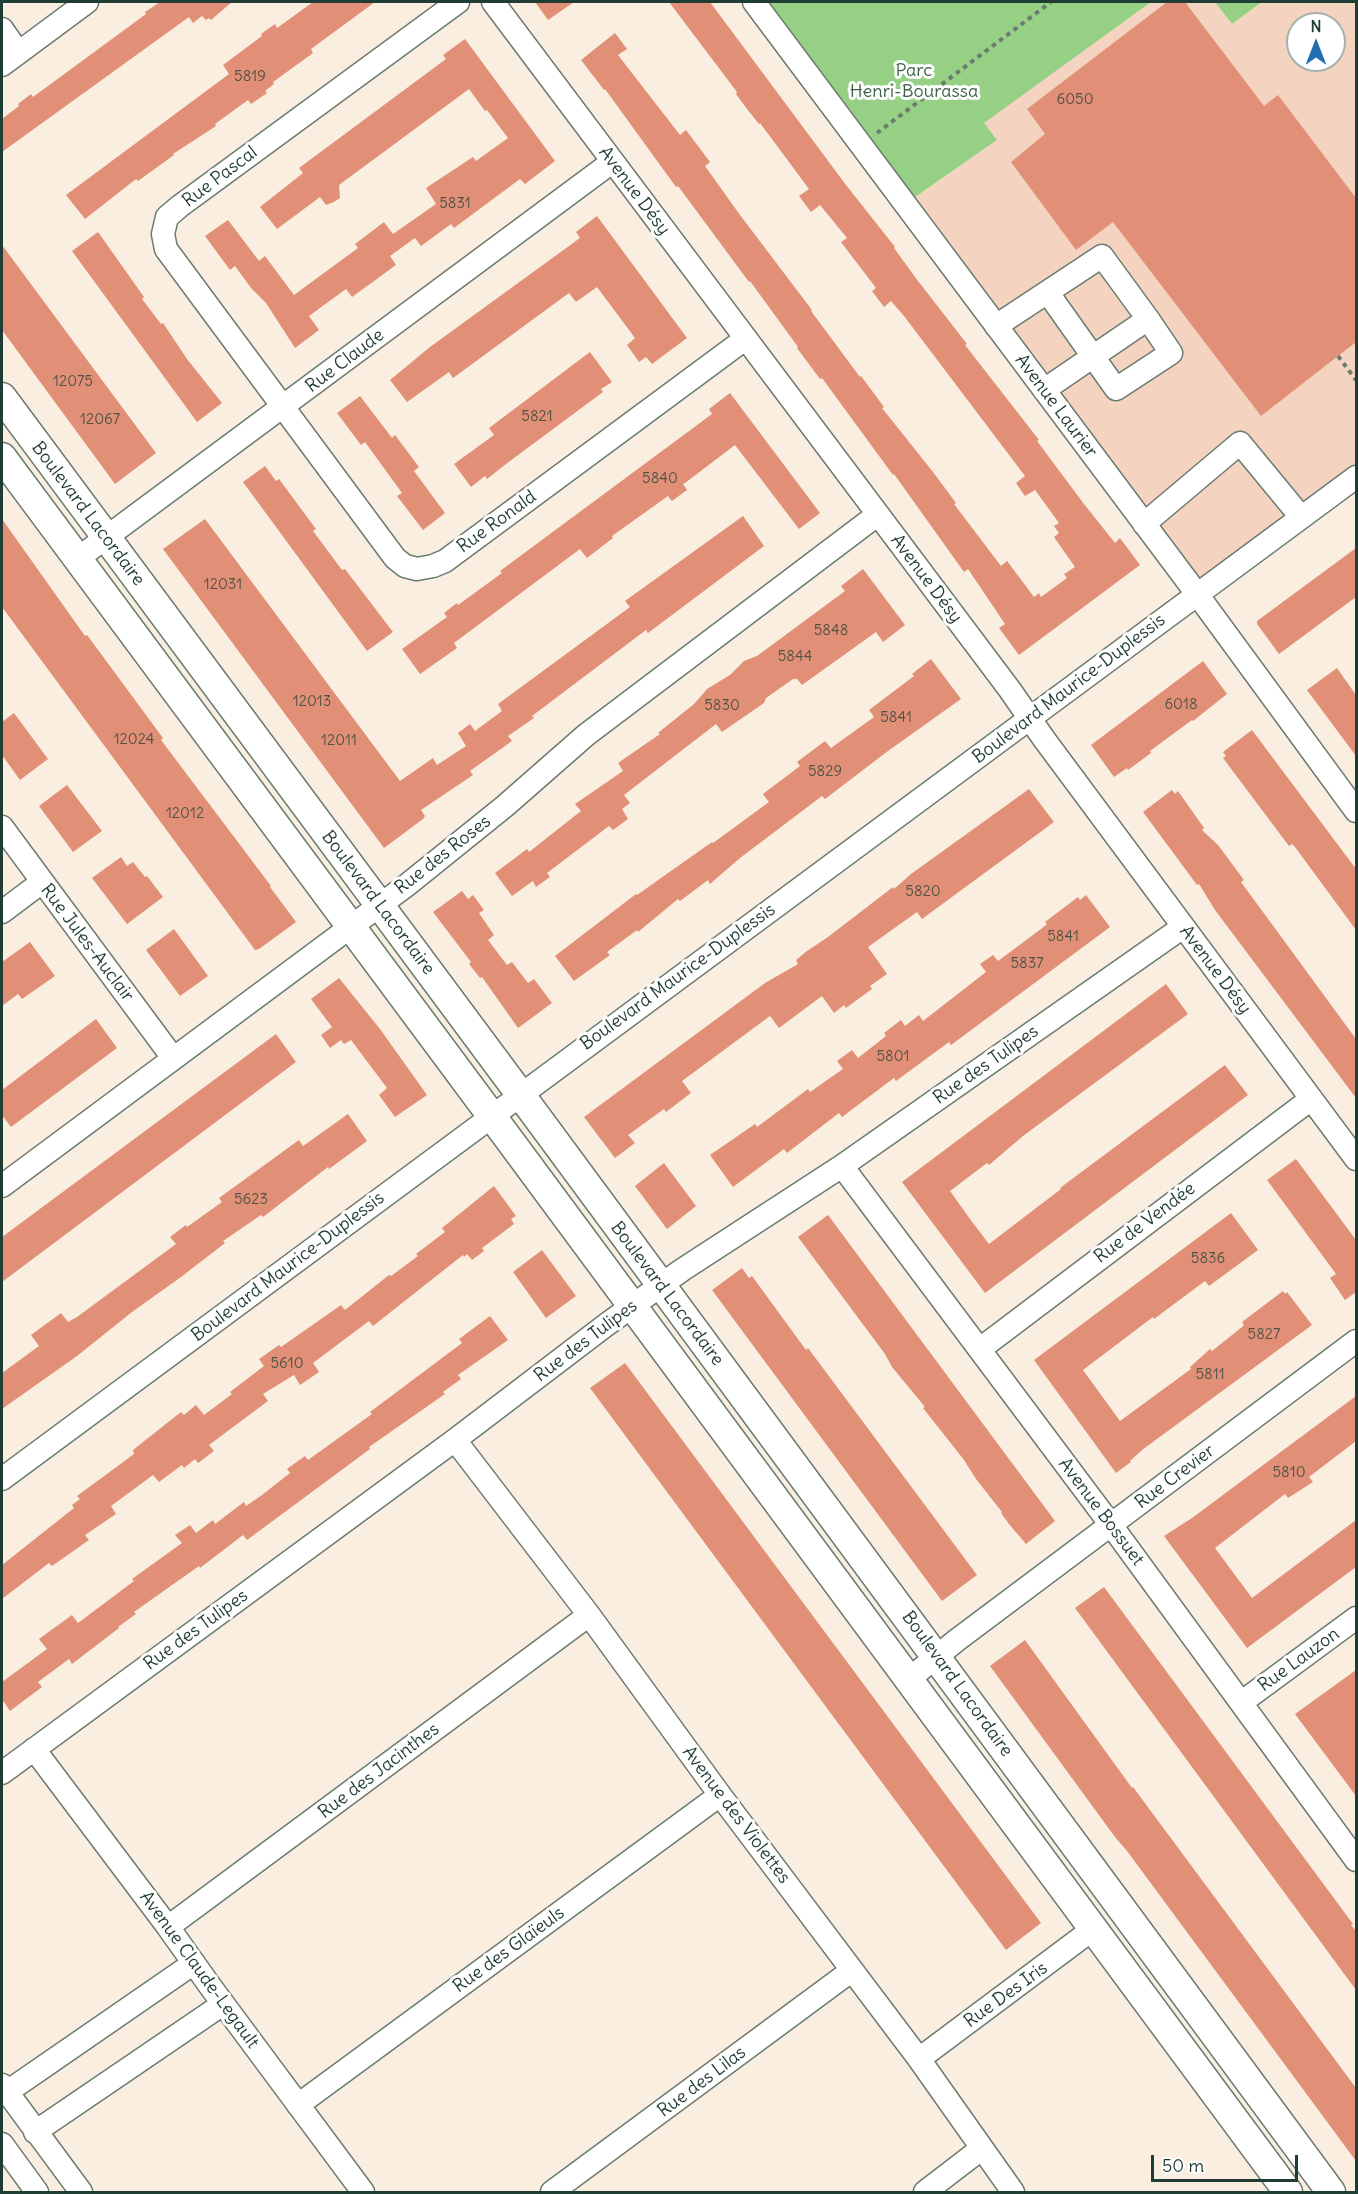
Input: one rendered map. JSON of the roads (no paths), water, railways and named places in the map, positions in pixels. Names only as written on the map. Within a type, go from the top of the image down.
[{"type":"main road","name":"Boulevard Lacordaire","points":[[2,397],[1331,2193]]},
{"type":"main road","name":"Boulevard Lacordaire","points":[[2,457],[492,1115],[1288,2193]]},
{"type":"street","points":[[2,29],[10,59],[87,2]]},
{"type":"street","name":"Rue Pascal","points":[[282,407],[166,249],[163,234],[167,218],[458,2]]},
{"type":"street","name":"Avenue Désy","points":[[493,2],[1356,1159]]},
{"type":"street","name":"Avenue Laurier","points":[[754,2],[1197,594],[1356,811]]},
{"type":"street","name":"Rue Claude","points":[[77,559],[612,162]]},
{"type":"street","points":[[996,326],[1102,256],[1171,353],[1116,389],[1048,293]]},
{"type":"street","points":[[1044,390],[1148,319]]},
{"type":"street","name":"Rue Ronald","points":[[282,407],[395,558],[405,566],[417,569],[445,561],[745,339]]},
{"type":"street","points":[[1144,524],[1240,443],[1301,517]]},
{"type":"street","name":"Boulevard Maurice-Duplessis","points":[[2,1479],[1356,477]]},
{"type":"street","name":"Rue des Roses","points":[[2,1186],[380,905],[496,813],[595,728],[877,515]]},
{"type":"street","name":"Rue Jules-Auclair","points":[[2,827],[173,1058]]},
{"type":"street","points":[[2,912],[42,882]]},
{"type":"street","name":"Rue des Tulipes","points":[[2,1773],[682,1270],[842,1166],[1183,927]]},
{"type":"street","name":"Rue de Vendée","points":[[980,1349],[1311,1099]]},
{"type":"street","name":"Avenue Bossuet","points":[[842,1166],[1111,1525],[1356,1860]]},
{"type":"street","name":"Rue Crevier","points":[[909,1679],[1356,1341]]},
{"type":"street","name":"Avenue des Violettes","points":[[455,1440],[589,1615],[720,1795],[919,2059],[1013,2193]]},
{"type":"street","name":"Rue des Jacinthes","points":[[168,1927],[589,1615]]},
{"type":"street","name":"Rue Lauzon","points":[[1242,1702],[1356,1618]]},
{"type":"street","name":"Avenue Claude-Legault","points":[[34,1749],[363,2193]]},
{"type":"street","name":"Rue des Glaïeuls","points":[[298,2105],[720,1795]]},
{"type":"street","name":"Rue Des Iris","points":[[919,2059],[1093,1929]]},
{"type":"street","points":[[51,2193],[76,2186],[4,2088],[194,1963]]},
{"type":"street","name":"Rue des Lilas","points":[[552,2193],[851,1971]]},
{"type":"street","points":[[35,2132],[223,2004]]},
{"type":"street","points":[[2,2144],[37,2193]]},
{"type":"street","points":[[925,2193],[981,2150]]},
{"type":"park label","name":"Parc Henri-Bourassa","points":[[914,82]]}]
